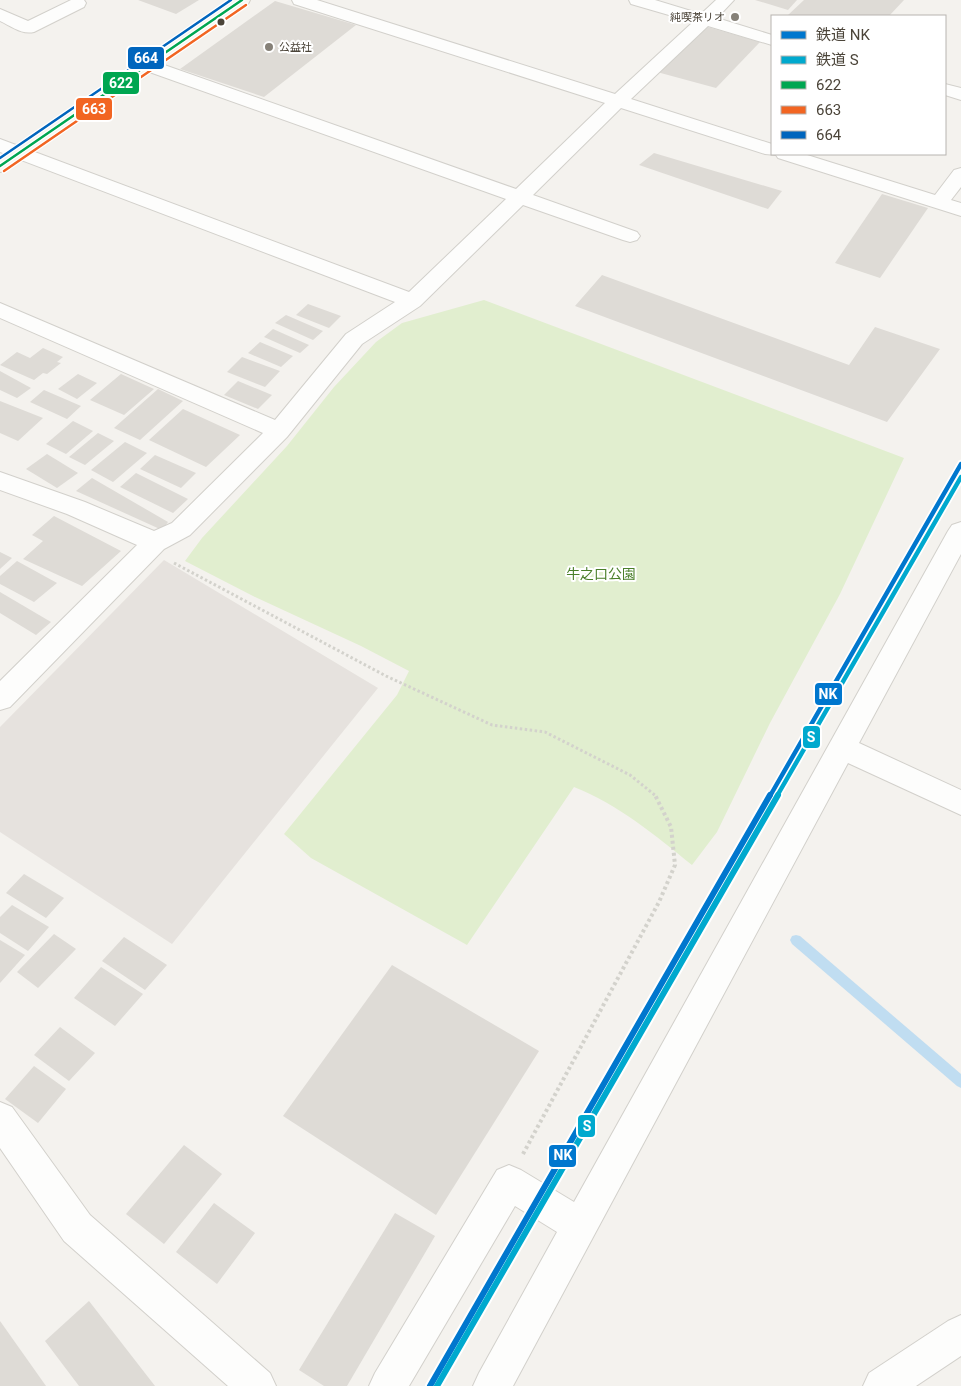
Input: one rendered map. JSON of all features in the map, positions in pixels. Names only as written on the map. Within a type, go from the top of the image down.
[{"type":"main road","points":[[0,166],[242,0]]},
{"type":"street","points":[[0,9],[17,0]]},
{"type":"street","points":[[0,14],[28,28],[78,3],[71,0]]},
{"type":"street","points":[[300,0],[771,150]]},
{"type":"street","points":[[637,0],[771,40]]},
{"type":"street","points":[[0,699],[156,542],[181,529],[279,431],[354,339],[412,301],[618,101],[726,0]]},
{"type":"street","points":[[147,65],[630,236]]},
{"type":"street","points":[[946,90],[961,94]]},
{"type":"street","points":[[0,145],[412,301]]},
{"type":"street","points":[[788,155],[961,210]]},
{"type":"street","points":[[940,203],[961,174]]},
{"type":"street","points":[[0,310],[279,431]]},
{"type":"street","points":[[0,481],[76,508],[156,542]]},
{"type":"street","points":[[492,1386],[961,531]]},
{"type":"street","points":[[843,748],[961,803]]},
{"type":"street","points":[[0,1119],[77,1228],[258,1386]]},
{"type":"street","points":[[388,1386],[509,1182],[581,1226]]},
{"type":"street","points":[[882,1386],[961,1334]]},
{"type":"path","points":[[156,542],[169,560],[386,676],[492,725],[545,732],[630,775],[655,794],[671,827],[675,865],[659,902],[521,1158],[515,1154]]},
{"type":"shaded area","points":[[164,560],[378,688],[172,944],[0,832],[0,727]]},
{"type":"green space","name":"牛之口公園","points":[[484,300],[904,458],[840,594],[770,723],[717,832],[692,865],[621,812],[574,787],[467,945],[311,858],[284,834],[397,695],[409,671],[185,561],[202,538],[287,446],[334,387],[376,342],[402,323]]},
{"type":"building","points":[[138,0],[199,0],[176,14]]},
{"type":"building","points":[[755,0],[797,0],[788,10]]},
{"type":"building","points":[[804,0],[904,0],[890,15],[788,15]]},
{"type":"building","name":"公益社","points":[[275,1],[356,25],[264,97],[180,69]]},
{"type":"building","points":[[704,26],[760,42],[716,88],[657,72]]},
{"type":"building","points":[[654,153],[782,191],[768,209],[639,165]]},
{"type":"building","points":[[882,194],[928,208],[880,278],[835,263]]},
{"type":"building","points":[[602,275],[849,365],[875,327],[940,349],[887,422],[575,306]]},
{"type":"building","points":[[308,304],[341,316],[329,328],[296,315]]},
{"type":"building","points":[[286,315],[323,331],[313,340],[275,323]]},
{"type":"building","points":[[273,329],[309,345],[300,353],[264,337]]},
{"type":"building","points":[[260,342],[293,356],[281,367],[248,353]]},
{"type":"building","points":[[43,348],[63,357],[57,362],[61,363],[47,374],[43,373],[34,380],[0,365],[17,352],[30,358]]},
{"type":"building","points":[[242,357],[280,371],[265,387],[227,372]]},
{"type":"building","points":[[0,371],[31,388],[17,398],[0,390]]},
{"type":"building","points":[[78,374],[97,383],[77,399],[58,389]]},
{"type":"building","points":[[121,374],[154,389],[124,415],[90,400]]},
{"type":"building","points":[[238,381],[272,395],[258,409],[224,395]]},
{"type":"building","points":[[158,389],[183,401],[140,440],[114,428]]},
{"type":"building","points":[[44,390],[81,406],[67,419],[30,402]]},
{"type":"building","points":[[0,401],[43,418],[18,441],[0,433]]},
{"type":"building","points":[[183,409],[240,435],[206,467],[149,440]]},
{"type":"building","points":[[73,421],[93,431],[66,454],[46,444]]},
{"type":"building","points":[[98,433],[114,441],[85,465],[69,457]]},
{"type":"building","points":[[125,442],[147,453],[113,482],[91,470]]},
{"type":"building","points":[[47,454],[78,473],[57,488],[26,469]]},
{"type":"building","points":[[155,455],[196,473],[181,488],[140,469]]},
{"type":"building","points":[[136,473],[188,499],[173,513],[120,487]]},
{"type":"building","points":[[92,478],[168,522],[162,530],[76,491]]},
{"type":"building","points":[[54,516],[121,551],[82,586],[23,559],[43,541],[32,535]]},
{"type":"building","points":[[0,552],[12,558],[0,569]]},
{"type":"building","points":[[17,561],[57,583],[34,602],[0,584],[0,576]]},
{"type":"building","points":[[0,592],[51,622],[36,635],[0,613]]},
{"type":"building","points":[[24,874],[64,898],[46,918],[6,893]]},
{"type":"building","points":[[12,905],[49,927],[28,951],[0,933],[0,917]]},
{"type":"building","points":[[54,934],[76,949],[38,988],[17,972]]},
{"type":"building","points":[[124,937],[167,965],[145,990],[102,961]]},
{"type":"building","points":[[0,940],[25,955],[0,983]]},
{"type":"building","points":[[392,965],[539,1051],[436,1215],[283,1116]]},
{"type":"building","points":[[101,967],[143,994],[115,1026],[74,998]]},
{"type":"building","points":[[60,1027],[95,1053],[69,1081],[34,1055]]},
{"type":"building","points":[[34,1066],[66,1089],[38,1123],[5,1099]]},
{"type":"building","points":[[184,1145],[222,1174],[164,1244],[126,1214]]},
{"type":"building","points":[[214,1203],[255,1233],[217,1284],[176,1252]]},
{"type":"building","points":[[395,1213],[435,1236],[347,1386],[324,1386],[299,1370]]},
{"type":"building","points":[[89,1301],[155,1386],[79,1386],[45,1341]]},
{"type":"building","points":[[0,1321],[46,1386],[0,1386]]},
{"type":"waterway","points":[[796,940],[961,1082]]},
{"type":"rail line","name":"NK","points":[[430,1386],[961,464]]},
{"type":"rail line","name":"S","points":[[437,1386],[961,477]]},
{"type":"transit line","name":"664","points":[[0,158],[231,0]]},
{"type":"transit line","name":"622","points":[[0,166],[242,0]]},
{"type":"transit line","name":"663","points":[[4,171],[246,5]]},
{"type":"place","name":"純喫茶リオ","points":[[735,17]]},
{"type":"place","name":"公益社","points":[[269,47]]}]
